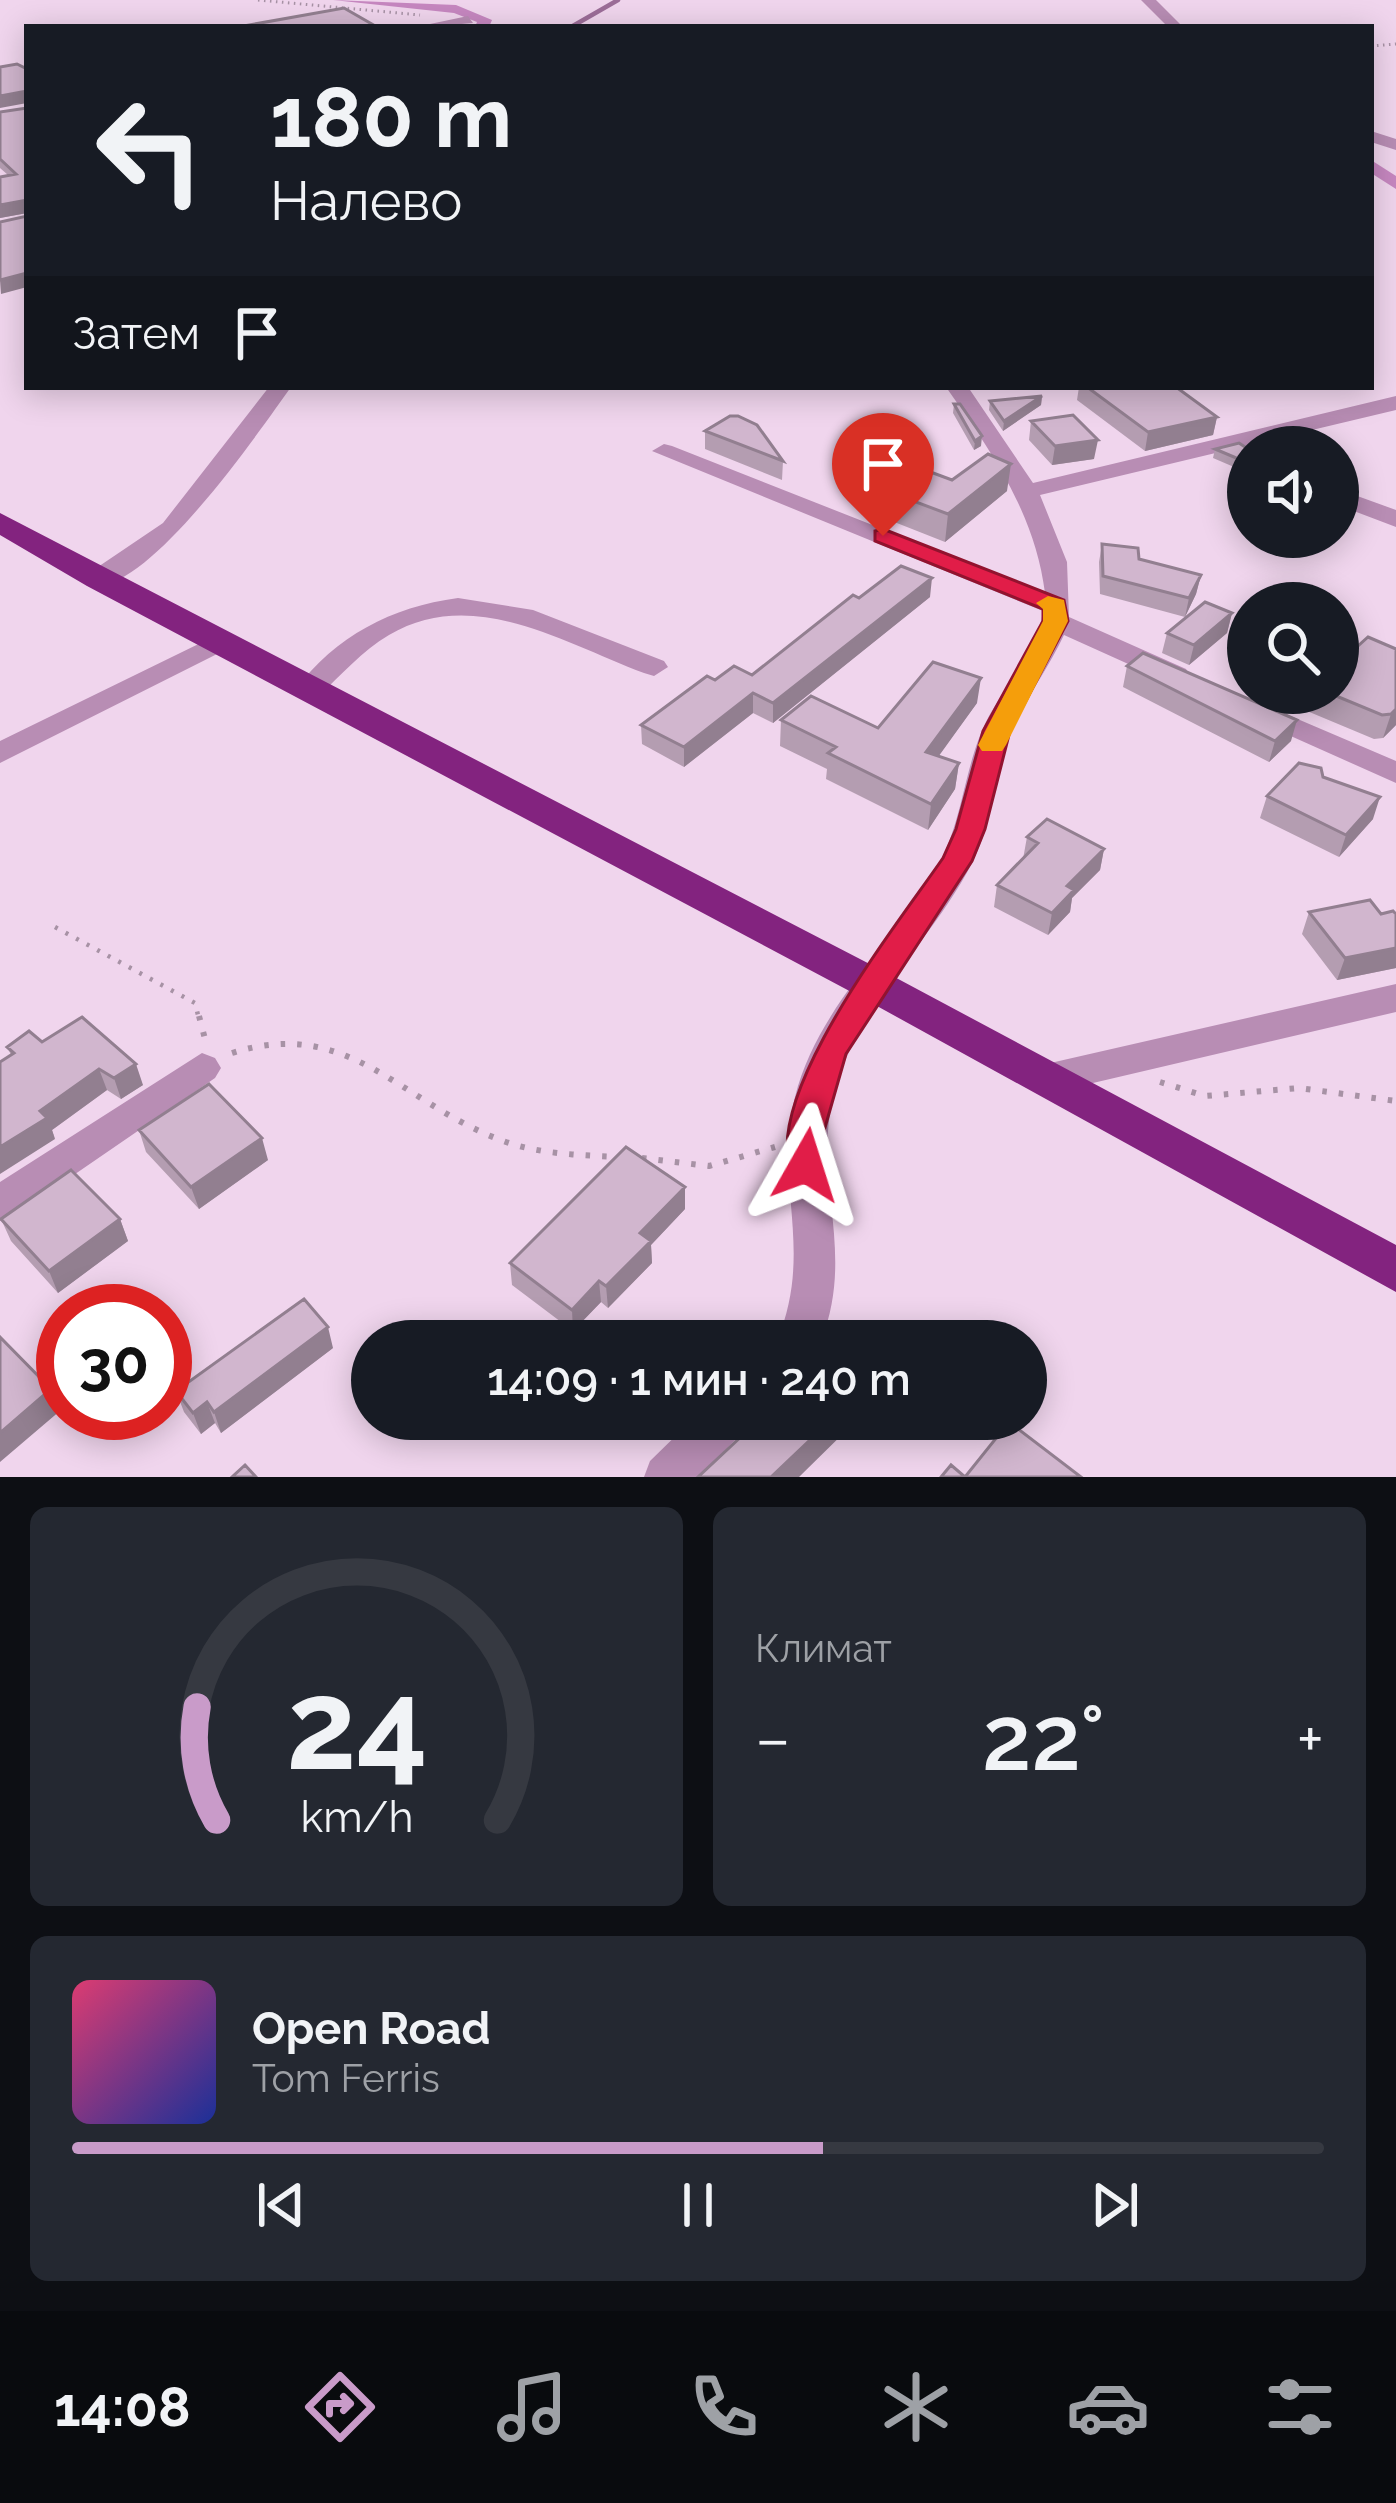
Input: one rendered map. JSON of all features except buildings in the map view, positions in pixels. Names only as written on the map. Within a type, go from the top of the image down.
[{"type":"highway","points":[[0,522],[98,579],[872,984],[1396,1270]]},
{"type":"street","points":[[1148,0],[1173,24]]},
{"type":"street","points":[[449,24],[468,20]]},
{"type":"street","points":[[98,579],[172,528],[278,390]]},
{"type":"street","points":[[810,1320],[821,1276],[806,1165],[807,1131],[830,1051],[957,861],[971,829],[996,731],[1055,613],[1051,561],[1028,491],[959,390]]},
{"type":"street","points":[[1028,491],[1396,404]]},
{"type":"street","points":[[1220,448],[1227,451]]},
{"type":"street","points":[[664,451],[1055,613],[1216,693],[1396,773]]},
{"type":"street","points":[[1359,504],[1396,519]]},
{"type":"street","points":[[309,690],[384,625],[470,606],[512,609],[654,667]]},
{"type":"street","points":[[0,753],[219,643]]},
{"type":"street","points":[[1046,1079],[1396,998]]},
{"type":"street","points":[[0,1204],[202,1068]]},
{"type":"street","points":[[667,1477],[704,1440]]},
{"type":"path","points":[[258,0],[468,20]]},
{"type":"path","points":[[56,927],[160,980],[194,1003],[206,1051],[202,1068]]},
{"type":"path","points":[[202,1068],[242,1048],[278,1042],[311,1044],[339,1050],[496,1139],[558,1155],[619,1157]]},
{"type":"path","points":[[1109,1067],[1204,1096],[1299,1088],[1393,1098]]},
{"type":"path","points":[[640,1158],[685,1169],[727,1165],[744,1162],[807,1131]]},
{"type":"waterway","points":[[340,0],[456,9],[485,20],[483,24]]},
{"type":"waterway","points":[[576,24],[618,0]]},
{"type":"waterway","points":[[1374,167],[1396,184]]},
{"type":"slow traffic","points":[[992,745],[1055,621],[1055,606],[1048,603]]},
{"type":"route","points":[[806,1165],[807,1131],[830,1051],[957,861],[971,829],[996,731],[1055,621],[1055,606],[883,536]]}]
